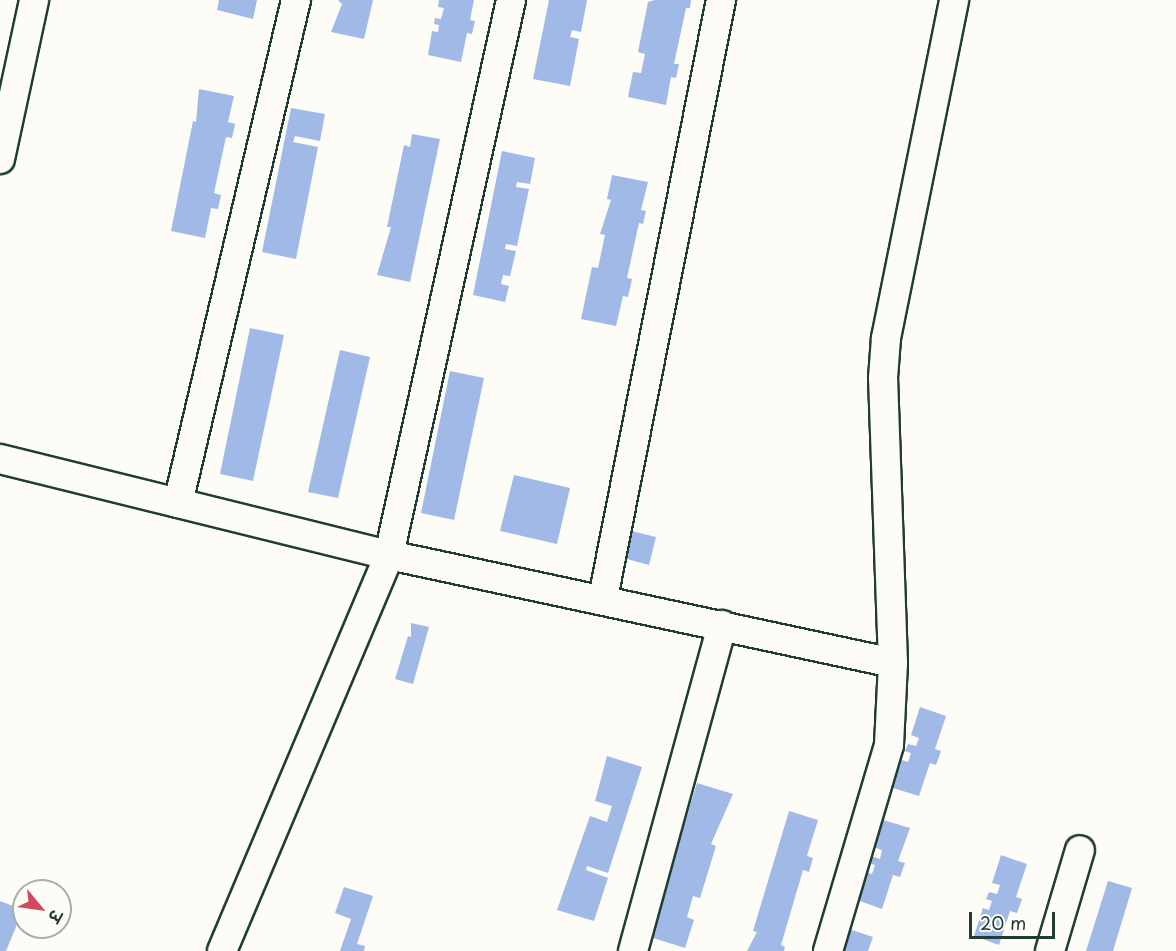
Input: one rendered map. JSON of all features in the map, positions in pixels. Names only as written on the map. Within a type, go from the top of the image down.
[{"type":"street","points":[[0,159],[34,0]]},
{"type":"street","points":[[178,503],[296,0]]},
{"type":"street","points":[[222,951],[389,555],[511,0]]},
{"type":"street","points":[[603,598],[721,0]]},
{"type":"street","points":[[828,951],[889,745],[894,663],[883,378],[886,338],[954,0]]},
{"type":"street","points":[[0,459],[389,555],[603,598],[894,663]]},
{"type":"street","points":[[633,951],[722,626]]},
{"type":"street","points":[[1050,951],[1080,850]]},
{"type":"building","points":[[219,0],[257,0],[253,19],[217,10]]},
{"type":"building","points":[[338,0],[373,0],[364,39],[331,32],[342,4]]},
{"type":"building","points":[[439,0],[474,0],[470,20],[475,21],[472,34],[467,33],[461,62],[428,55],[432,31],[438,32],[439,25],[434,24],[435,18],[441,19],[444,8],[438,7]]},
{"type":"building","points":[[549,0],[587,0],[581,32],[572,30],[570,37],[579,39],[570,86],[533,79]]},
{"type":"building","points":[[691,0],[690,8],[686,8],[674,64],[679,64],[676,78],[671,77],[666,105],[628,97],[633,72],[641,73],[645,54],[638,52],[648,2]]},
{"type":"building","points":[[199,89],[234,96],[228,122],[235,124],[232,138],[226,137],[214,193],[221,195],[218,209],[211,208],[205,238],[171,231],[193,121],[196,122]]},
{"type":"building","points":[[291,108],[325,114],[320,141],[295,136],[293,142],[318,147],[296,259],[262,252]]},
{"type":"building","points":[[412,134],[440,139],[410,282],[377,275],[391,227],[387,227],[404,145],[410,147]]},
{"type":"building","points":[[502,151],[535,158],[530,184],[517,182],[516,187],[529,189],[517,246],[506,244],[505,249],[516,251],[510,276],[503,275],[501,284],[509,286],[505,302],[473,295]]},
{"type":"building","points":[[612,175],[648,182],[641,210],[646,211],[643,224],[639,223],[627,278],[632,279],[628,297],[623,296],[616,326],[581,319],[592,267],[598,268],[605,235],[600,234],[611,200],[607,199]]},
{"type":"building","points":[[250,328],[284,335],[253,481],[220,474]]},
{"type":"building","points":[[340,350],[370,357],[338,498],[308,492]]},
{"type":"building","points":[[450,371],[484,378],[454,520],[421,513]]},
{"type":"building","points":[[514,475],[570,488],[557,544],[500,531]]},
{"type":"building","points":[[623,529],[656,537],[649,565],[616,556]]},
{"type":"building","points":[[411,623],[429,627],[413,684],[395,679],[408,636],[411,637]]},
{"type":"building","points":[[920,707],[946,716],[935,749],[941,751],[936,765],[930,763],[919,796],[893,788],[902,760],[908,762],[911,753],[905,751],[908,744],[916,746],[919,738],[911,735]]},
{"type":"building","points":[[607,756],[642,767],[608,873],[587,866],[586,870],[608,878],[594,921],[557,910],[590,816],[607,822],[612,806],[595,801]]},
{"type":"building","points":[[697,783],[733,794],[711,844],[716,846],[700,898],[693,896],[687,917],[694,920],[685,948],[650,937]]},
{"type":"building","points":[[789,811],[818,820],[807,856],[813,858],[809,872],[803,870],[781,945],[785,947],[784,951],[747,951],[757,932],[753,931]]},
{"type":"building","points":[[883,820],[910,828],[898,861],[905,863],[900,877],[893,875],[882,909],[857,900],[866,872],[872,874],[875,865],[869,863],[871,856],[880,859],[882,850],[874,847]]},
{"type":"building","points":[[1001,855],[1027,864],[1016,897],[1022,899],[1017,913],[1010,911],[999,945],[974,936],[983,908],[989,910],[992,901],[986,899],[989,892],[997,894],[1000,885],[992,883]]},
{"type":"building","points":[[1108,881],[1132,888],[1113,951],[1086,951]]},
{"type":"building","points":[[344,887],[373,896],[357,944],[365,946],[364,951],[340,951],[351,919],[335,913]]},
{"type":"building","points":[[0,901],[12,906],[12,937],[6,951],[0,951]]},
{"type":"building","points":[[846,928],[873,937],[868,951],[838,951]]}]
